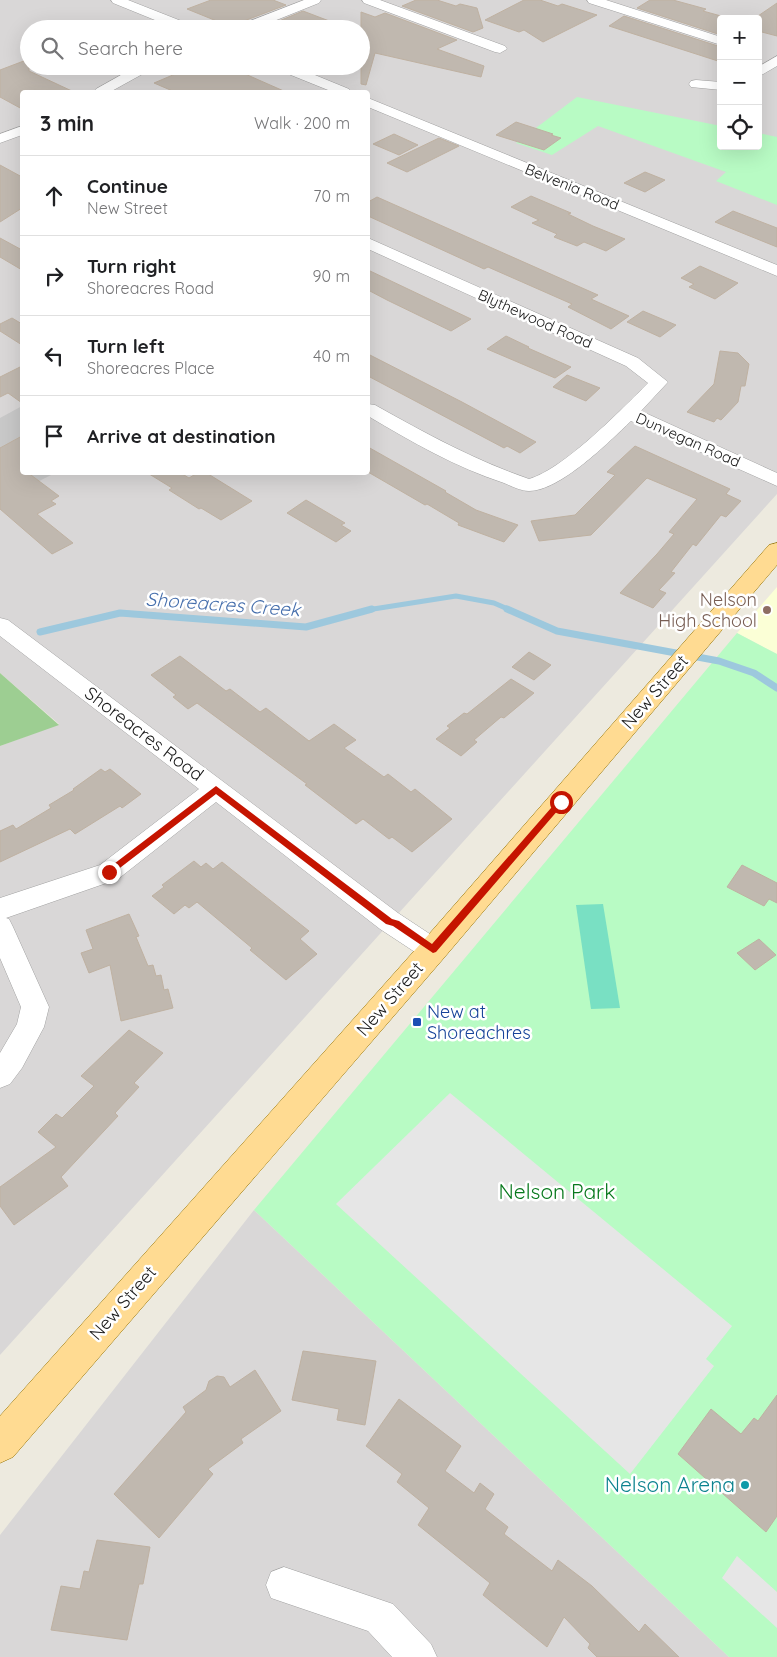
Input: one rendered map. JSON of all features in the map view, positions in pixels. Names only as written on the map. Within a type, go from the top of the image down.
[{"type":"main road","name":"New Street","points":[[0,1444],[433,950],[777,550]]},
{"type":"street","points":[[117,0],[167,20]]},
{"type":"street","points":[[265,20],[315,0]]},
{"type":"street","points":[[368,0],[500,49]]},
{"type":"street","points":[[593,0],[717,40]]},
{"type":"street","points":[[762,53],[777,59]]},
{"type":"street","points":[[762,69],[777,59]]},
{"type":"street","points":[[104,90],[130,75]]},
{"type":"street","points":[[302,75],[339,90]]},
{"type":"street","points":[[696,84],[717,86]]},
{"type":"street","name":"Belvenia Road","points":[[370,103],[777,271]]},
{"type":"street","points":[[0,139],[20,131]]},
{"type":"street","name":"Blythewood Road","points":[[370,244],[632,362],[660,382],[629,413]]},
{"type":"street","name":"Dunvegan Road","points":[[370,410],[451,455],[496,474],[530,485],[554,476],[629,413],[777,480]]},
{"type":"street","name":"Shoreacres Road","points":[[0,625],[389,921],[433,950]]},
{"type":"street","points":[[0,909],[109,872],[216,789]]},
{"type":"street","points":[[0,927],[35,1007],[30,1027],[12,1059],[0,1075]]},
{"type":"street","points":[[284,1586],[380,1618],[418,1657]]},
{"type":"shaded area","points":[[0,0],[777,0],[777,494],[0,1355],[0,746],[59,724],[0,673]]},
{"type":"shaded area","points":[[20,407],[20,475],[51,475],[0,501],[0,418]]},
{"type":"shaded area","name":"Nelson High School","points":[[777,587],[777,654],[737,633]]},
{"type":"shaded area","points":[[450,1093],[732,1326],[706,1359],[714,1366],[630,1474],[336,1204]]},
{"type":"shaded area","points":[[254,1210],[729,1657],[0,1657],[0,1535]]},
{"type":"shaded area","points":[[737,1556],[777,1592],[777,1628],[722,1578]]},
{"type":"green space","points":[[577,97],[717,125],[717,150],[762,150],[762,134],[777,137],[777,205],[716,181],[726,172],[598,126],[552,155],[516,143]]},
{"type":"green space","name":"Nelson Park","points":[[737,633],[777,654],[777,1657],[729,1657],[254,1210]]},
{"type":"green space","points":[[0,673],[59,725],[0,746]]},
{"type":"green space","points":[[603,904],[620,1008],[591,1009],[576,905]]},
{"type":"building","points":[[211,0],[273,0],[286,5],[247,20],[214,20],[187,9]]},
{"type":"building","points":[[416,0],[437,0],[456,6],[460,4],[477,8],[483,28],[473,32],[402,6]]},
{"type":"building","points":[[524,0],[540,0],[558,6],[562,4],[597,15],[543,42],[524,30],[519,32],[485,20]]},
{"type":"building","points":[[650,0],[673,0],[706,9],[703,11],[717,15],[717,34],[637,8]]},
{"type":"building","points":[[777,3],[777,36],[762,32],[762,15],[759,15]]},
{"type":"building","points":[[303,11],[327,20],[282,20]]},
{"type":"building","points":[[361,12],[375,17],[385,13],[457,40],[437,49],[484,66],[481,77],[375,53],[370,71],[370,20],[361,20]]},
{"type":"building","points":[[624,16],[717,46],[717,61],[609,26]]},
{"type":"building","points":[[20,62],[20,75],[38,75],[70,90],[20,90],[20,108],[0,97],[0,70]]},
{"type":"building","points":[[173,75],[247,75],[281,90],[170,90],[154,83]]},
{"type":"building","points":[[361,75],[369,75],[366,85],[361,84]]},
{"type":"building","points":[[516,122],[561,138],[544,150],[496,135]]},
{"type":"building","points":[[394,134],[418,145],[399,155],[373,144]]},
{"type":"building","points":[[439,138],[459,146],[407,172],[387,163]]},
{"type":"building","points":[[0,165],[20,176],[20,209],[0,222]]},
{"type":"building","points":[[645,172],[665,180],[645,192],[624,183]]},
{"type":"building","points":[[531,196],[625,239],[606,251],[584,242],[577,246],[554,237],[557,234],[532,223],[539,220],[511,207]]},
{"type":"building","points":[[377,197],[598,295],[591,299],[629,316],[611,329],[568,307],[572,304],[488,267],[484,269],[370,217],[370,201]]},
{"type":"building","points":[[733,211],[777,228],[777,247],[715,222]]},
{"type":"building","points":[[0,238],[20,249],[20,269],[0,257]]},
{"type":"building","points":[[700,266],[738,283],[715,299],[689,287],[694,284],[681,278]]},
{"type":"building","points":[[370,271],[471,319],[451,331],[370,291]]},
{"type":"building","points":[[643,311],[676,325],[660,337],[627,322]]},
{"type":"building","points":[[12,318],[20,323],[20,344],[0,331],[0,324]]},
{"type":"building","points":[[506,336],[571,367],[555,378],[487,349]]},
{"type":"building","points":[[720,351],[738,353],[749,364],[745,386],[741,386],[738,402],[721,420],[717,418],[714,422],[687,412],[714,384]]},
{"type":"building","points":[[370,355],[536,442],[520,453],[507,446],[504,448],[370,377]]},
{"type":"building","points":[[20,367],[20,402],[8,393],[0,397],[0,377]]},
{"type":"building","points":[[567,375],[600,388],[586,401],[553,387]]},
{"type":"building","points":[[20,437],[20,475],[31,475],[59,496],[51,501],[56,504],[37,514],[73,543],[52,554],[0,509],[0,448]]},
{"type":"building","points":[[635,446],[730,489],[726,494],[741,501],[726,517],[721,515],[696,546],[693,544],[671,572],[675,573],[659,590],[666,593],[653,608],[620,593],[674,534],[669,532],[697,499],[647,478],[591,535],[539,541],[531,521],[575,515],[615,475],[607,472]]},
{"type":"building","points":[[370,448],[476,510],[518,525],[504,542],[458,525],[459,523],[427,504],[425,505],[370,473]]},
{"type":"building","points":[[151,475],[184,475],[189,478],[194,475],[210,475],[252,501],[221,520],[169,490],[172,488]]},
{"type":"building","points":[[306,500],[345,523],[341,525],[351,531],[336,542],[287,513]]},
{"type":"building","points":[[529,652],[551,665],[534,680],[512,667]]},
{"type":"building","points":[[180,656],[226,691],[230,689],[260,712],[266,708],[309,741],[334,724],[356,740],[344,748],[384,777],[388,774],[411,792],[415,789],[452,819],[412,852],[392,837],[389,839],[363,819],[356,824],[305,785],[307,784],[197,703],[188,709],[173,697],[176,695],[151,675]]},
{"type":"building","points":[[511,679],[534,693],[474,740],[477,742],[461,756],[436,739],[450,728],[447,726],[464,713],[467,714]]},
{"type":"building","points":[[101,769],[105,772],[110,769],[141,794],[122,808],[120,806],[75,834],[70,829],[0,862],[0,831],[13,825],[16,829],[51,808],[49,805],[74,790]]},
{"type":"building","points":[[194,861],[201,867],[206,863],[213,869],[222,862],[309,931],[300,939],[317,954],[286,980],[250,950],[252,948],[197,902],[189,908],[185,905],[174,914],[152,896],[164,887],[162,885]]},
{"type":"building","points":[[742,865],[777,883],[777,903],[769,899],[764,906],[727,887]]},
{"type":"building","points":[[129,914],[139,936],[136,937],[148,966],[153,965],[156,976],[161,975],[164,990],[168,989],[173,1008],[121,1021],[110,965],[89,973],[81,953],[93,949],[86,930]]},
{"type":"building","points":[[759,939],[776,955],[755,970],[737,953]]},
{"type":"building","points":[[129,1030],[163,1053],[134,1083],[139,1087],[115,1113],[118,1116],[61,1177],[68,1186],[14,1225],[0,1206],[0,1187],[56,1147],[38,1132],[56,1114],[62,1118],[94,1086],[81,1076]]},
{"type":"building","points":[[303,1351],[376,1361],[365,1425],[337,1420],[339,1409],[292,1400]]},
{"type":"building","points":[[255,1370],[281,1411],[241,1439],[243,1443],[208,1469],[213,1474],[159,1538],[114,1494],[186,1412],[183,1407],[206,1390],[209,1381],[217,1376],[224,1377],[230,1387]]},
{"type":"building","name":"Nelson Arena","points":[[777,1395],[777,1516],[766,1532],[678,1454],[711,1409],[741,1434],[754,1418],[758,1421]]},
{"type":"building","points":[[399,1399],[461,1446],[445,1471],[474,1493],[480,1483],[494,1494],[485,1509],[508,1527],[504,1534],[552,1571],[558,1560],[592,1586],[639,1632],[645,1624],[679,1657],[597,1657],[588,1648],[590,1644],[564,1617],[547,1647],[483,1595],[490,1583],[418,1525],[429,1508],[397,1482],[402,1474],[366,1446]]},
{"type":"building","points":[[97,1540],[150,1547],[143,1584],[139,1584],[127,1640],[51,1630],[61,1586],[80,1589],[84,1571],[89,1572]]},
{"type":"waterway","name":"Shoreacres Creek","points":[[370,610],[456,596],[494,603],[510,610]]},
{"type":"waterway","name":"Shoreacres Creek","points":[[507,609],[557,631],[719,661],[754,673],[777,688]]},
{"type":"waterway","name":"Shoreacres Creek","points":[[40,632],[120,613],[306,627],[370,610]]},
{"type":"place","name":"Nelson High School","points":[[767,610]]},
{"type":"place","name":"New at Shoreachres","points":[[417,1022]]},
{"type":"place","name":"Nelson Arena","points":[[745,1485]]},
{"type":"route","points":[[109,872],[216,789],[389,921],[433,950],[561,802]]}]
